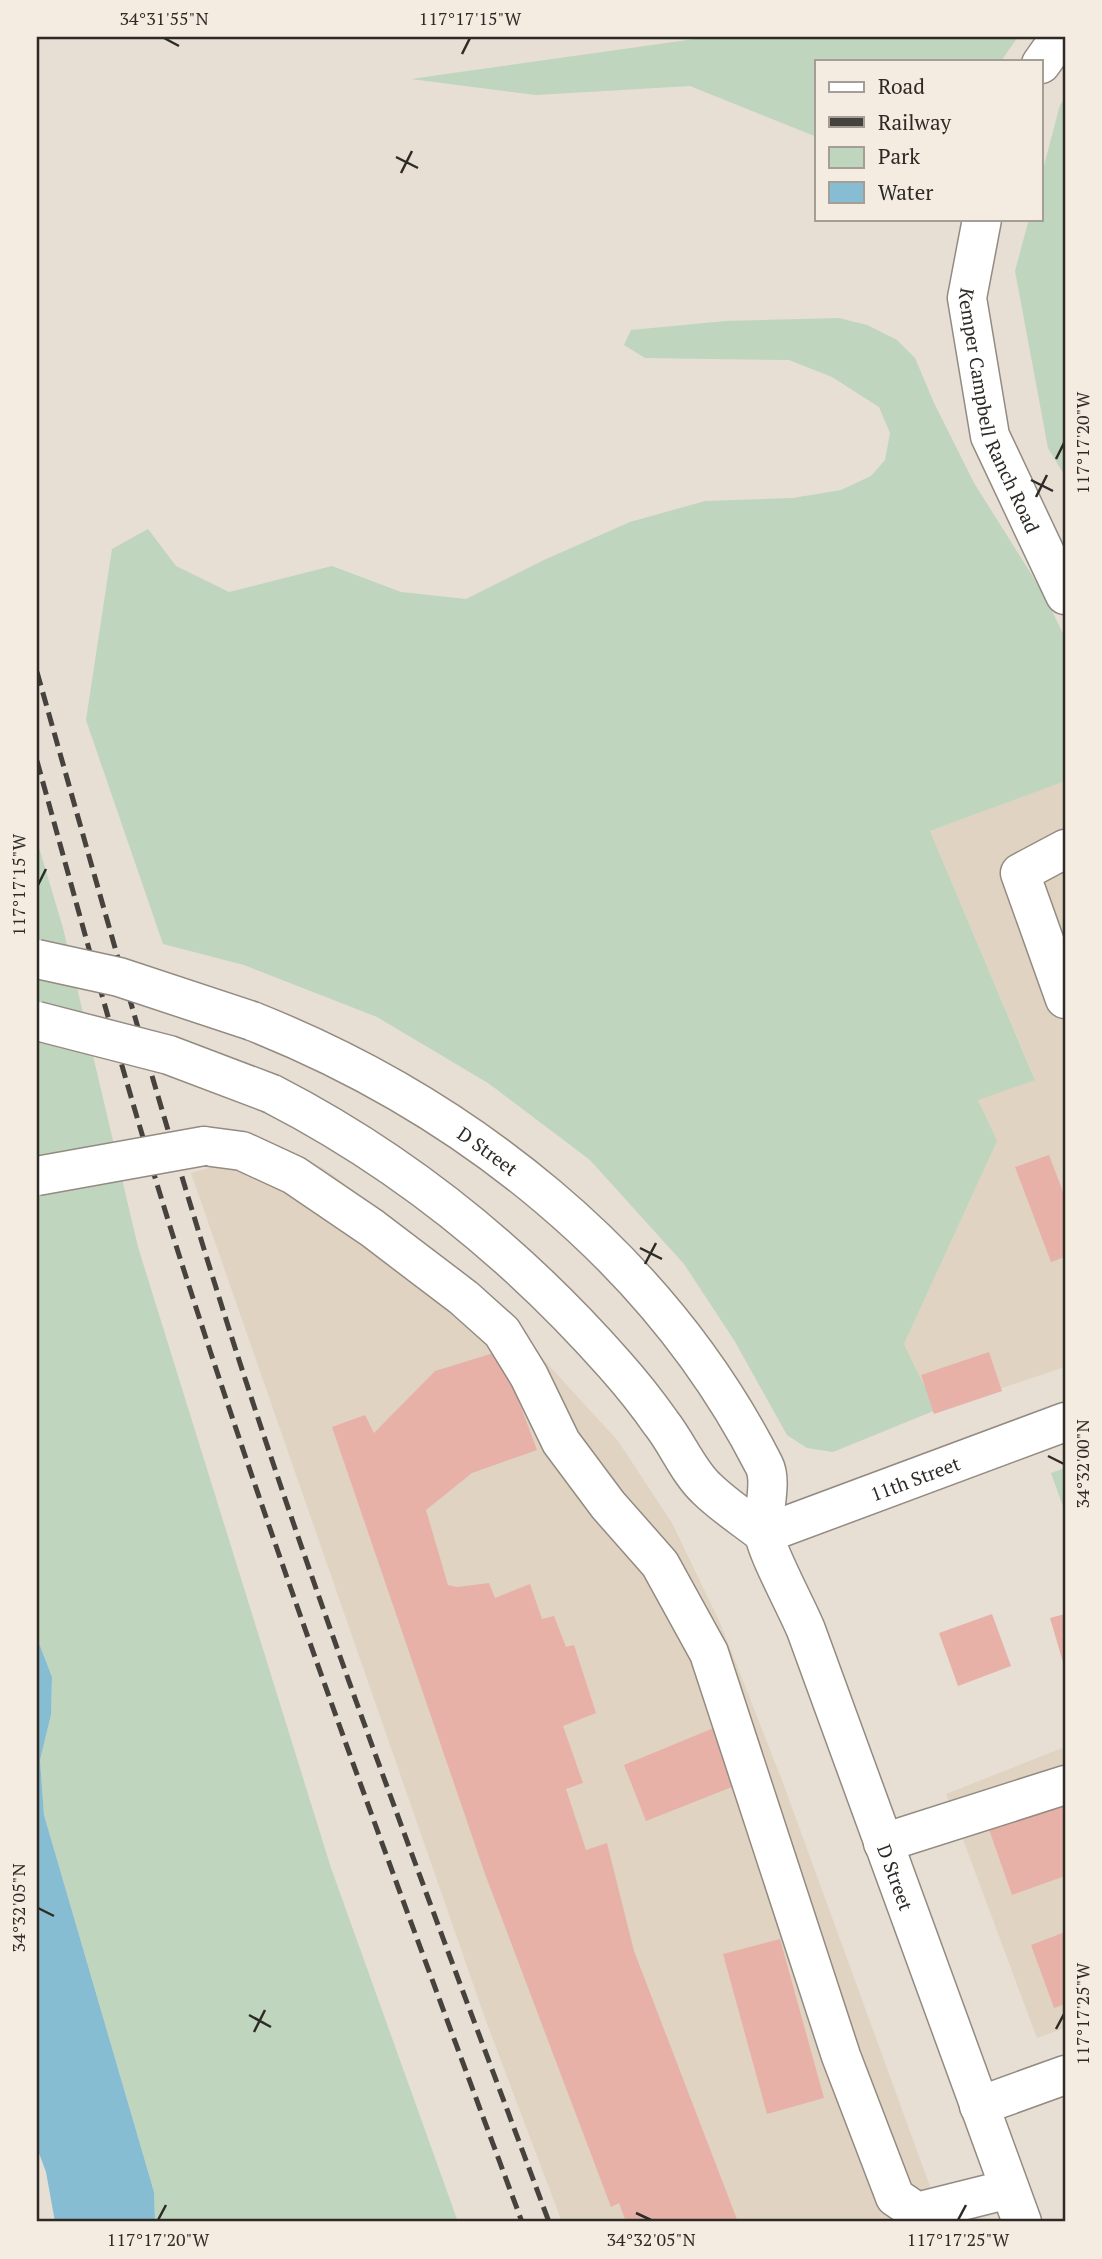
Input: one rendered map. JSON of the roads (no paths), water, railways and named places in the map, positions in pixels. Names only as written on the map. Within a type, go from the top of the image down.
[{"type":"main road","points":[[1042,63],[1060,37]]},
{"type":"main road","name":"Kemper Campbell Ranch Road","points":[[982,220],[967,298],[990,436],[1065,595]]},
{"type":"main road","points":[[1065,849],[1020,873],[1065,999]]},
{"type":"main road","name":"D Street","points":[[37,959],[120,977],[252,1021],[364,1072],[453,1125],[512,1168],[605,1248],[684,1339],[766,1468],[764,1534],[806,1630],[1015,2206]]},
{"type":"main road","name":"D Street","points":[[37,1021],[169,1055],[272,1094],[329,1124],[387,1163],[476,1229],[523,1270],[615,1366],[661,1422],[705,1487],[764,1534]]},
{"type":"main road","points":[[37,1176],[204,1146],[242,1151],[294,1175],[382,1236],[464,1298],[502,1332],[529,1376],[561,1442],[608,1505],[660,1564],[709,1653],[841,2056],[895,2197],[917,2212],[1015,2206]]},
{"type":"main road","name":"11th Street","points":[[764,1534],[1065,1423]]},
{"type":"main road","points":[[883,1843],[1065,1785]]},
{"type":"main road","points":[[979,2106],[1065,2075]]},
{"type":"water","points":[[37,1638],[52,1677],[51,1715],[40,1760],[44,1815],[154,2192],[155,2222],[55,2222],[46,2172],[37,2148]]},
{"type":"railway","points":[[37,672],[170,1135],[256,1412],[362,1717],[549,2222]]},
{"type":"railway","points":[[37,761],[149,1157],[229,1407],[351,1757],[522,2222]]}]
